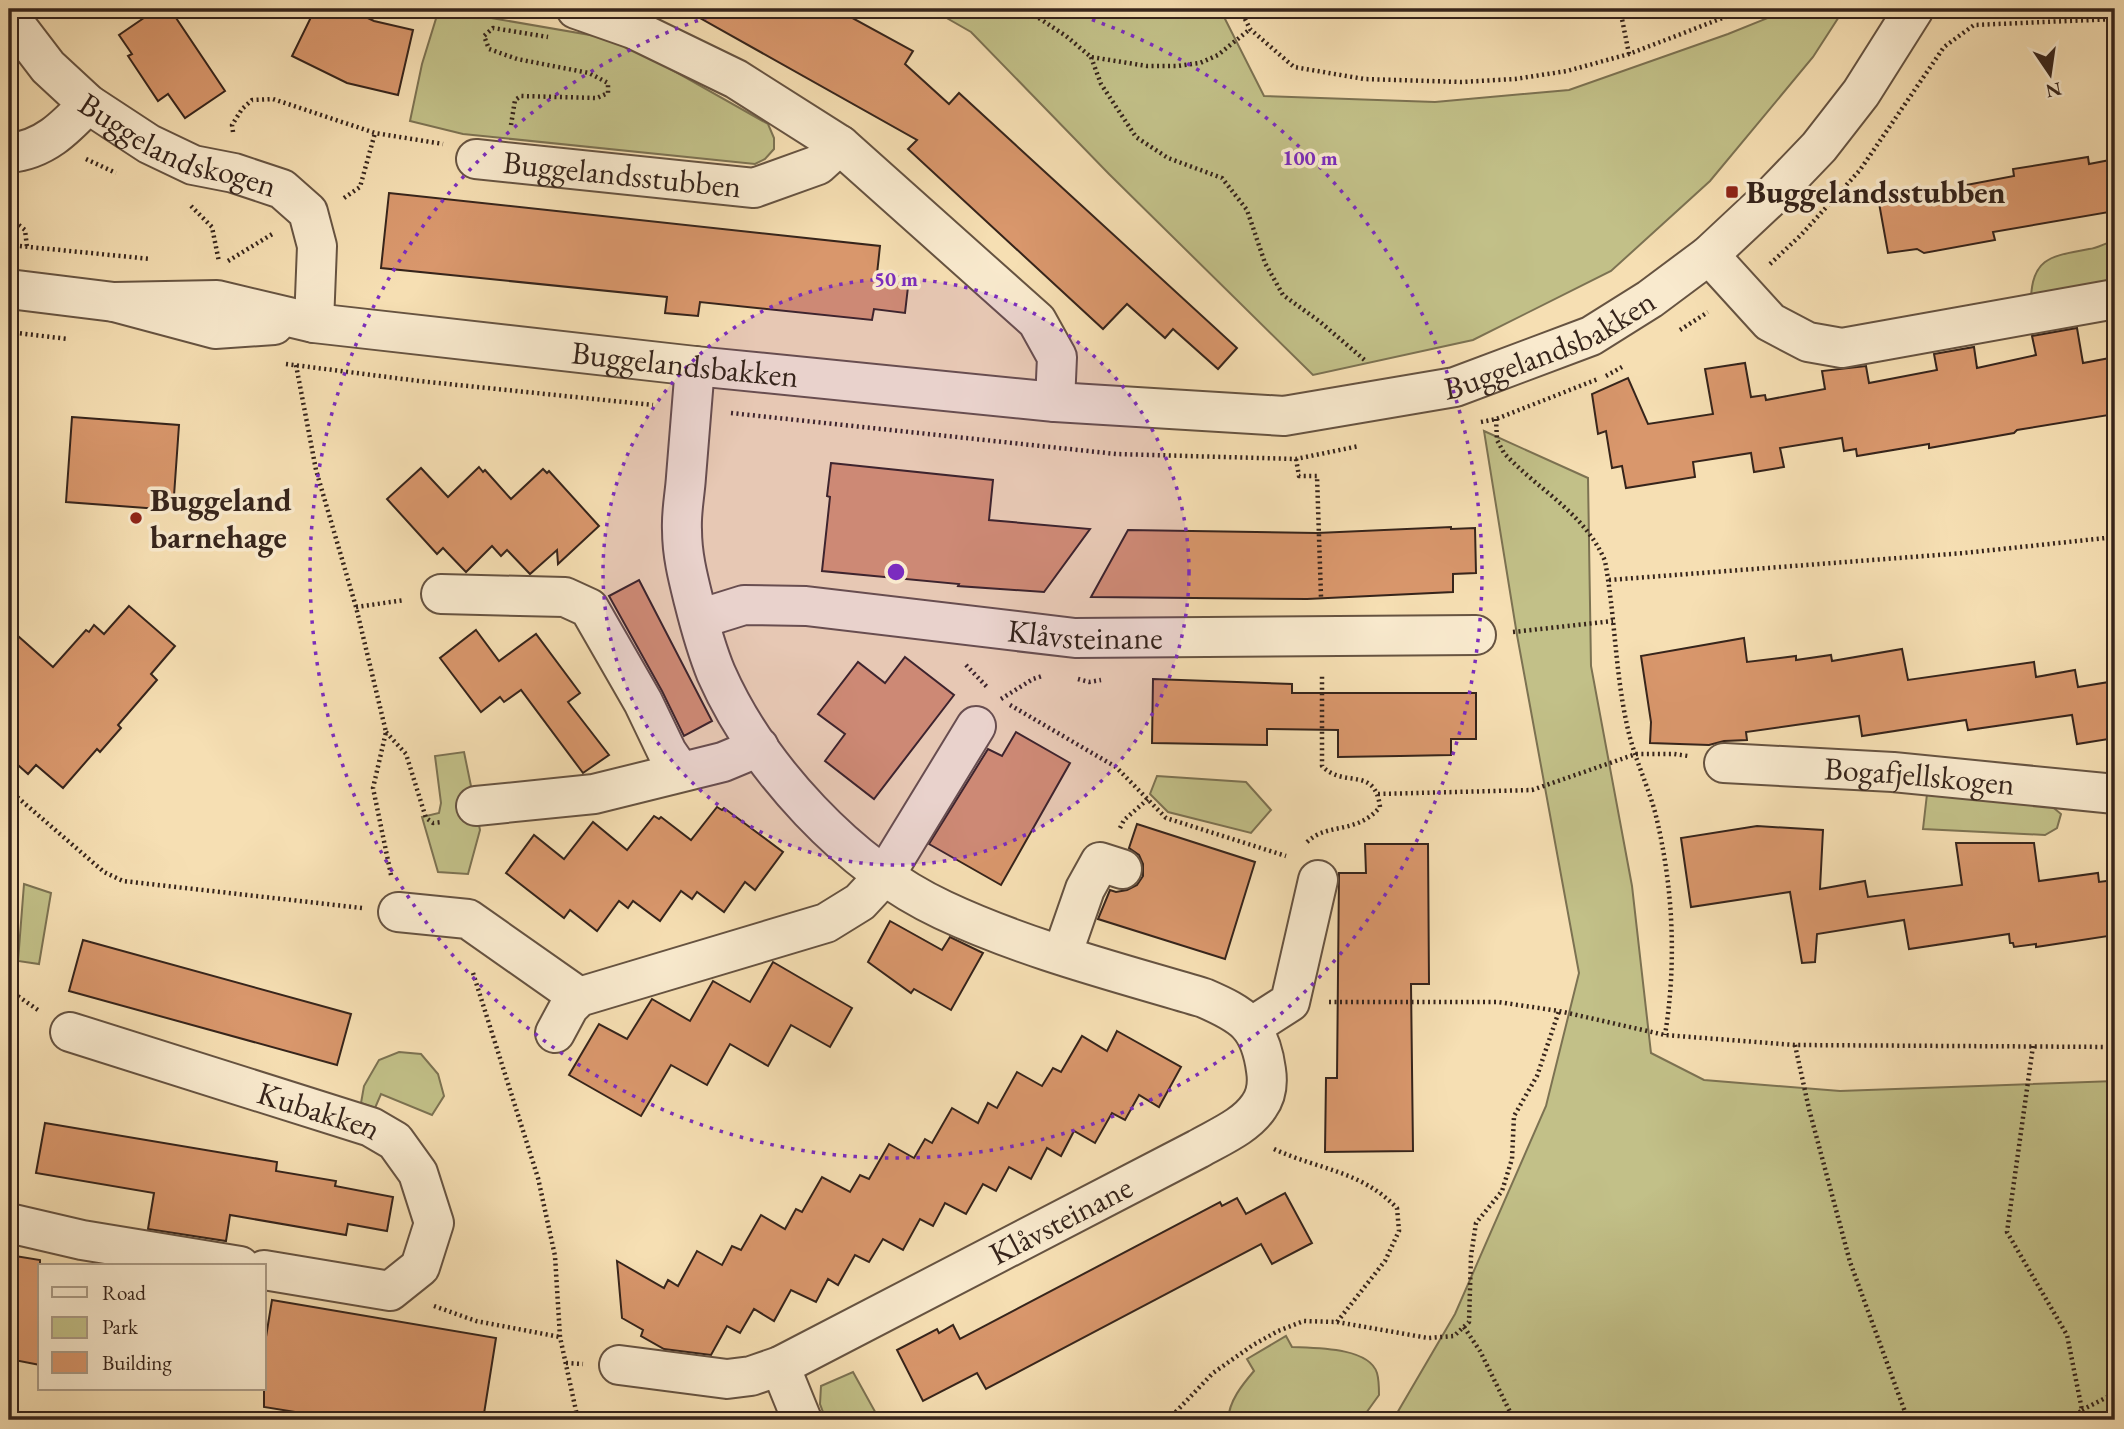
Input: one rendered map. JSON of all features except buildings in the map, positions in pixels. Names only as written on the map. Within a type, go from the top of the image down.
[{"type":"street","name":"Buggelandsbakken","points":[[9,289],[114,302],[217,300],[314,323],[695,366],[1055,402],[1284,416],[1455,387],[1591,336],[1650,299],[1709,255],[1819,147],[1861,93],[1914,9]]},
{"type":"street","name":"Buggelandskogen","points":[[9,16],[48,67],[88,104],[149,144],[193,165],[234,173],[282,189],[308,212],[317,246],[314,323]]},
{"type":"street","points":[[564,23],[633,29],[736,79],[840,145],[1037,321],[1057,358],[1055,402]]},
{"type":"street","points":[[9,153],[41,145],[58,134],[88,104]]},
{"type":"street","name":"Buggelandsstubben","points":[[462,151],[754,188],[818,165],[840,145]]},
{"type":"street","points":[[1709,255],[1770,321],[1808,342],[1842,348],[2115,299]]},
{"type":"street","points":[[695,366],[682,529],[685,565],[698,619],[716,672],[737,713],[759,747],[797,797],[847,846],[885,875],[941,909],[992,932],[1204,998],[1235,1012],[1251,1027],[1290,1002],[1307,870]]},
{"type":"street","points":[[441,594],[565,597],[589,608],[680,771]]},
{"type":"street","name":"Klåvsteinane","points":[[698,619],[744,605],[806,606],[1075,638],[1476,635]]},
{"type":"street","points":[[555,1032],[569,1007],[579,997],[827,923],[860,902],[885,875],[976,726]]},
{"type":"street","points":[[476,806],[594,793],[723,762],[759,747]]},
{"type":"street","name":"Bogafjellskogen","points":[[1724,763],[1893,772],[2115,794]]},
{"type":"street","points":[[1062,955],[1085,889],[1100,862],[1122,869]]},
{"type":"street","points":[[398,912],[468,919],[579,997]]},
{"type":"street","name":"Klåvsteinane","points":[[619,1365],[727,1379],[751,1376],[780,1366],[1198,1149],[1246,1121],[1259,1107],[1266,1092],[1263,1048],[1251,1027]]},
{"type":"street","name":"Kubakken","points":[[70,1032],[371,1127],[395,1141],[418,1173],[434,1223],[420,1267],[390,1291]]},
{"type":"street","points":[[9,1223],[82,1240],[228,1264]]},
{"type":"street","points":[[266,1270],[390,1291]]},
{"type":"street","points":[[780,1366],[802,1420]]},
{"type":"path","points":[[1025,9],[1066,36],[1091,57],[1101,84],[1136,137],[1168,158],[1222,178],[1247,210],[1265,263],[1283,295],[1319,321],[1407,395]]},
{"type":"path","points":[[1240,9],[1250,29],[1294,67],[1364,79],[1461,82],[1515,79],[1567,71],[1629,54],[1746,9]]},
{"type":"path","points":[[1620,9],[1629,54]]},
{"type":"path","points":[[1944,47],[1974,25],[2115,19]]},
{"type":"path","points":[[509,134],[515,100],[521,96],[597,98],[608,93],[608,83],[589,73],[489,50],[484,36],[493,28],[564,23]]},
{"type":"path","points":[[1091,57],[1147,66],[1200,63],[1218,55],[1250,29]]},
{"type":"path","points":[[233,141],[232,125],[242,109],[252,100],[274,99],[375,133],[462,151]]},
{"type":"path","points":[[360,187],[375,133]]},
{"type":"path","points":[[9,221],[25,230],[27,247]]},
{"type":"path","points":[[9,245],[165,260]]},
{"type":"path","points":[[9,790],[104,872],[123,881],[398,912],[373,788],[386,732],[356,607],[317,470],[296,365]]},
{"type":"path","points":[[1496,419],[1497,440],[1504,453],[1564,505],[1587,529],[1605,561],[1627,727],[1654,809],[1670,890],[1671,979],[1665,1035]]},
{"type":"path","points":[[1296,459],[1299,476],[1317,477],[1322,636],[1322,766],[1333,775],[1369,782],[1378,793],[1380,807],[1370,819],[1351,827],[1315,835],[1300,848],[1307,870]]},
{"type":"path","points":[[1609,580],[1964,553],[2115,537]]},
{"type":"path","points":[[356,607],[441,594]]},
{"type":"path","points":[[1476,635],[1613,621]]},
{"type":"path","points":[[952,623],[956,653],[993,693],[1116,767],[1166,818],[1307,870]]},
{"type":"path","points":[[386,732],[406,754],[426,818],[433,823],[445,821],[447,809],[476,806]]},
{"type":"path","points":[[1378,793],[1532,790],[1636,754],[1674,754],[1724,763]]},
{"type":"path","points":[[468,919],[470,964],[538,1178],[555,1256],[560,1337],[578,1420]]},
{"type":"path","points":[[1290,1002],[1499,1002],[1559,1010],[1665,1035],[1795,1045],[2115,1047]]},
{"type":"path","points":[[1168,1420],[1213,1373],[1252,1345],[1304,1321],[1337,1322],[1428,1338],[1454,1336],[1464,1327],[1469,1321],[1471,1256],[1476,1223],[1502,1191],[1512,1159],[1514,1116],[1537,1076],[1559,1010]]},
{"type":"path","points":[[1795,1045],[1809,1109],[1850,1262],[1908,1420]]},
{"type":"path","points":[[2033,1046],[2007,1232],[2067,1335],[2082,1410]]},
{"type":"path","points":[[1246,1121],[1275,1150],[1353,1176],[1385,1195],[1397,1208],[1399,1231],[1385,1261],[1337,1322]]},
{"type":"path","points":[[390,1291],[476,1321],[560,1337]]},
{"type":"path","points":[[1464,1327],[1480,1350],[1514,1420]]},
{"type":"path","points":[[2071,1420],[2082,1410],[2115,1393]]},
{"type":"green space","points":[[439,9],[619,40],[768,124],[774,138],[774,149],[765,159],[755,164],[463,134],[410,121],[422,64]]},
{"type":"green space","points":[[931,9],[1220,9],[1264,96],[1435,102],[1569,90],[1728,34],[1790,9],[1844,9],[1813,57],[1710,181],[1611,271],[1473,340],[1313,375],[1109,174],[971,32]]},
{"type":"green space","points":[[2115,241],[2115,283],[2031,299],[2036,274],[2047,260]]},
{"type":"green space","points":[[1484,431],[1588,478],[1591,666],[1632,886],[1651,1053],[1704,1080],[1840,1091],[2115,1081],[2115,1420],[1393,1420],[1455,1314],[1546,1106],[1579,973],[1517,635]]},
{"type":"green space","points":[[464,752],[480,830],[468,874],[438,872],[422,817],[439,813],[441,803],[435,756]]},
{"type":"green space","points":[[1157,776],[1246,782],[1271,810],[1251,833],[1168,812],[1150,794]]},
{"type":"green space","points":[[1927,794],[2049,804],[2061,814],[2057,828],[2045,835],[1923,829]]},
{"type":"green space","points":[[24,884],[51,893],[39,964],[18,961]]},
{"type":"green space","points":[[399,1052],[421,1054],[438,1074],[444,1096],[432,1115],[381,1094],[375,1108],[361,1103],[364,1086],[379,1060]]},
{"type":"green space","points":[[1286,1336],[1292,1347],[1340,1351],[1363,1358],[1372,1364],[1378,1376],[1379,1395],[1361,1420],[1228,1420],[1234,1400],[1254,1371],[1247,1359]]},
{"type":"green space","points":[[853,1372],[878,1417],[872,1420],[826,1420],[820,1404],[821,1386]]},
{"type":"place","name":"Buggelandsstubben","points":[[1732,192]]},
{"type":"place","name":"Buggeland barnehage","points":[[136,518]]}]
